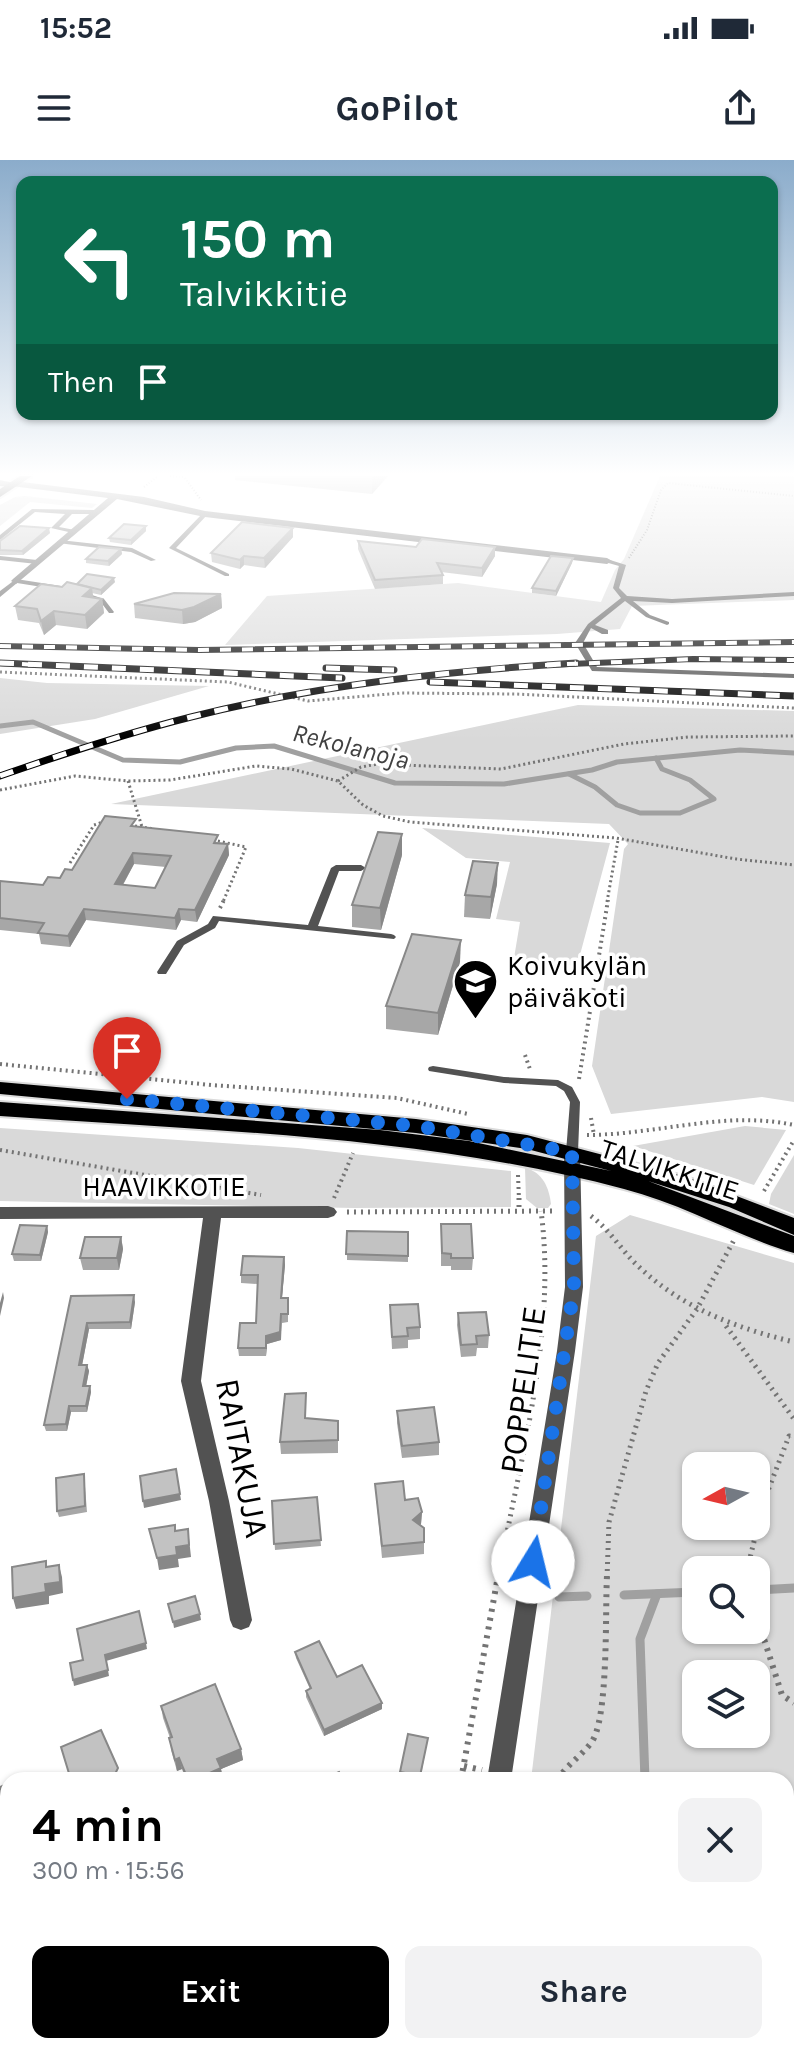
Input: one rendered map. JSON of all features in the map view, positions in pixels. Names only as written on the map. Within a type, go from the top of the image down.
[{"type":"main road","name":"TALVIKKITIE","points":[[0,1088],[416,1126],[573,1152],[694,1187],[794,1227]]},
{"type":"main road","name":"TALVIKKITIE","points":[[0,1109],[406,1139],[469,1148],[573,1152],[794,1245]]},
{"type":"street","points":[[16,581],[34,564]]},
{"type":"street","name":"POPPELITIE","points":[[500,1772],[574,1287],[573,1152]]},
{"type":"street","name":"RAITAKUJA","points":[[213,1212],[191,1381],[219,1501],[241,1620]]},
{"type":"street","name":"HAAVIKKOTIE","points":[[0,1213],[328,1212]]},
{"type":"lane","points":[[205,564],[227,575]]},
{"type":"lane","points":[[623,565],[616,588],[648,616],[667,623]]},
{"type":"lane","points":[[0,595],[16,581],[47,585],[102,600],[111,612]]},
{"type":"lane","points":[[794,594],[672,601],[625,598],[590,625],[579,643],[595,669],[768,672],[794,676]]},
{"type":"lane","points":[[590,625],[605,632]]},
{"type":"lane","points":[[312,928],[336,868],[361,868]]},
{"type":"lane","points":[[162,972],[180,943],[212,926],[216,918],[391,937]]},
{"type":"lane","points":[[433,1069],[504,1080],[558,1083],[568,1089],[575,1102],[573,1152]]},
{"type":"path","points":[[0,672],[228,682],[308,701],[401,693],[515,694],[794,708]]},
{"type":"path","points":[[338,781],[361,767],[378,764],[501,769],[624,744],[688,737],[794,736]]},
{"type":"path","points":[[0,790],[75,776],[128,781],[170,780],[225,768],[256,766],[291,769],[338,781],[363,805],[383,816],[410,822],[616,838],[736,859],[794,865]]},
{"type":"path","points":[[128,781],[142,827]]},
{"type":"path","points":[[70,863],[94,825],[104,821],[117,823]]},
{"type":"path","points":[[129,825],[157,829]]},
{"type":"path","points":[[201,838],[246,847],[216,918]]},
{"type":"path","points":[[581,1088],[578,1071],[619,841],[616,838]]},
{"type":"path","points":[[0,1064],[211,1085],[397,1098],[478,1117]]},
{"type":"path","points":[[589,1111],[594,1135]]},
{"type":"path","points":[[573,1152],[594,1135],[649,1132],[748,1117],[794,1125]]},
{"type":"path","points":[[764,1191],[794,1140]]},
{"type":"path","points":[[0,1150],[273,1197]]},
{"type":"path","points":[[353,1153],[328,1212],[541,1211],[548,1246],[545,1295],[530,1398],[462,1772]]},
{"type":"path","points":[[517,1169],[520,1211]]},
{"type":"path","points":[[572,1211],[599,1222],[628,1257],[652,1279],[697,1309],[725,1324],[794,1342]]},
{"type":"path","points":[[562,1772],[592,1742],[601,1715],[609,1522],[646,1391],[658,1363],[697,1309],[738,1232]]},
{"type":"path","points":[[725,1324],[794,1419]]},
{"type":"path","points":[[750,1556],[764,1501],[789,1436],[794,1437]]},
{"type":"path","points":[[766,1644],[782,1695],[794,1703]]},
{"type":"shaded area","points":[[620,564],[794,564],[794,600],[632,606],[620,629],[557,634],[225,645],[267,596],[458,583],[601,602]]},
{"type":"shaded area","points":[[0,678],[47,683],[209,686],[95,719],[0,734]]},
{"type":"shaded area","points":[[578,705],[794,711],[794,1102],[762,1097],[611,1114],[592,1066],[624,849],[628,844],[609,824],[111,804]]},
{"type":"shaded area","points":[[422,828],[610,843],[577,966],[514,958],[520,922],[496,919],[510,862],[466,858]]},
{"type":"shaded area","points":[[745,1126],[786,1130],[754,1185],[633,1146]]},
{"type":"shaded area","points":[[0,1128],[298,1148],[511,1171],[511,1207],[354,1208],[0,1201]]},
{"type":"shaded area","points":[[794,1155],[794,1214],[769,1204],[771,1194]]},
{"type":"shaded area","points":[[525,1168],[536,1173],[544,1182],[551,1204],[548,1208],[537,1208],[526,1199]]},
{"type":"shaded area","points":[[630,1215],[794,1263],[794,1772],[532,1772],[596,1236]]},
{"type":"building","points":[[368,564],[438,564],[443,575],[375,580]]},
{"type":"building","points":[[449,564],[484,564],[482,568]]},
{"type":"building","points":[[546,564],[570,564],[556,591],[532,588]]},
{"type":"building","points":[[87,574],[114,578],[101,590],[77,584]]},
{"type":"building","points":[[67,582],[92,588],[83,596],[102,599],[85,615],[54,611],[41,621],[37,609],[15,606],[41,584],[62,587]]},
{"type":"building","points":[[174,593],[221,594],[182,610],[134,604]]},
{"type":"building","points":[[105,816],[136,819],[131,826],[218,835],[214,843],[228,844],[195,910],[179,909],[175,918],[84,909],[68,936],[38,933],[44,923],[0,918],[0,881],[43,885],[48,877],[60,878],[65,869],[72,870]],"holes":[[[133,853],[171,856],[155,888],[115,884]]]},
{"type":"building","points":[[378,832],[402,834],[380,908],[352,905]]},
{"type":"building","points":[[473,861],[498,863],[491,897],[465,895]]},
{"type":"building","points":[[412,934],[461,940],[438,1013],[386,1006]]},
{"type":"building","points":[[441,1224],[471,1224],[473,1258],[451,1258],[451,1254],[442,1253]]},
{"type":"building","points":[[20,1225],[47,1226],[40,1255],[12,1254]]},
{"type":"building","points":[[347,1231],[408,1232],[408,1256],[346,1254]]},
{"type":"building","points":[[85,1237],[121,1237],[117,1258],[80,1258]]},
{"type":"building","points":[[243,1256],[284,1257],[281,1298],[288,1298],[288,1314],[281,1314],[280,1332],[266,1336],[266,1348],[238,1348],[240,1323],[256,1323],[258,1275],[241,1275]]},
{"type":"building","points":[[134,1295],[130,1322],[87,1323],[79,1365],[87,1365],[83,1386],[90,1386],[86,1406],[69,1406],[66,1424],[44,1425],[71,1296]]},
{"type":"building","points":[[418,1304],[420,1327],[407,1328],[408,1336],[392,1337],[390,1305]]},
{"type":"building","points":[[486,1312],[489,1335],[476,1336],[477,1344],[461,1345],[458,1313]]},
{"type":"building","points":[[306,1393],[305,1418],[338,1421],[338,1440],[280,1442],[285,1394]]},
{"type":"building","points":[[434,1407],[439,1442],[402,1446],[397,1411]]},
{"type":"building","points":[[176,1469],[180,1494],[143,1501],[140,1476]]},
{"type":"building","points":[[84,1474],[85,1506],[57,1511],[56,1478]]},
{"type":"building","points":[[403,1481],[405,1500],[418,1498],[422,1512],[413,1520],[424,1528],[424,1542],[382,1546],[375,1484]]},
{"type":"building","points":[[317,1497],[321,1540],[274,1544],[272,1501]]},
{"type":"building","points":[[175,1525],[175,1531],[188,1529],[189,1545],[176,1547],[177,1555],[157,1558],[149,1529]]},
{"type":"building","points":[[46,1561],[46,1567],[59,1565],[60,1582],[45,1584],[46,1592],[13,1598],[12,1567]]},
{"type":"building","points":[[195,1596],[200,1614],[173,1622],[168,1604]]},
{"type":"building","points":[[139,1611],[146,1643],[105,1655],[108,1670],[73,1680],[70,1663],[83,1660],[77,1629]]},
{"type":"building","points":[[319,1641],[337,1677],[362,1665],[382,1703],[324,1730],[306,1691],[311,1688],[295,1652]]},
{"type":"building","points":[[215,1684],[241,1749],[217,1759],[221,1768],[212,1772],[185,1772],[179,1758],[175,1760],[169,1738],[172,1737],[161,1706]]},
{"type":"building","points":[[101,1730],[118,1768],[116,1772],[69,1772],[61,1747]]},
{"type":"building","points":[[408,1734],[428,1738],[421,1772],[400,1772]]},
{"type":"waterway","name":"Rekolanoja","points":[[0,726],[33,722],[123,760],[180,762],[236,748],[274,746],[395,783],[504,784],[592,770],[617,762],[656,758]]},
{"type":"waterway","name":"Rekolanoja","points":[[656,758],[740,750],[794,753]]},
{"type":"waterway","points":[[569,774],[595,787],[617,805],[640,813],[680,813],[714,799],[690,780],[662,769],[656,758]]},
{"type":"waterway","points":[[770,1589],[794,1588]]},
{"type":"waterway","points":[[624,1595],[682,1593]]},
{"type":"waterway","points":[[645,1772],[640,1639],[657,1594]]},
{"type":"waterway","points":[[559,1597],[587,1596]]},
{"type":"railway","points":[[0,646],[199,650],[794,642]]},
{"type":"railway","points":[[552,665],[693,659],[794,660]]},
{"type":"railway","points":[[40,665],[0,663],[342,678]]},
{"type":"railway","points":[[552,665],[576,663]]},
{"type":"railway","points":[[545,665],[552,665]]},
{"type":"railway","points":[[0,776],[143,730],[286,696],[431,675],[552,665]]},
{"type":"railway","points":[[326,668],[394,670]]},
{"type":"railway","points":[[430,682],[794,696]]},
{"type":"place","name":"Koivukylän päiväkoti","points":[[476,1020]]},
{"type":"route","points":[[127,1099],[416,1126],[527,1142],[572,1152],[574,1287],[533,1562]]}]
